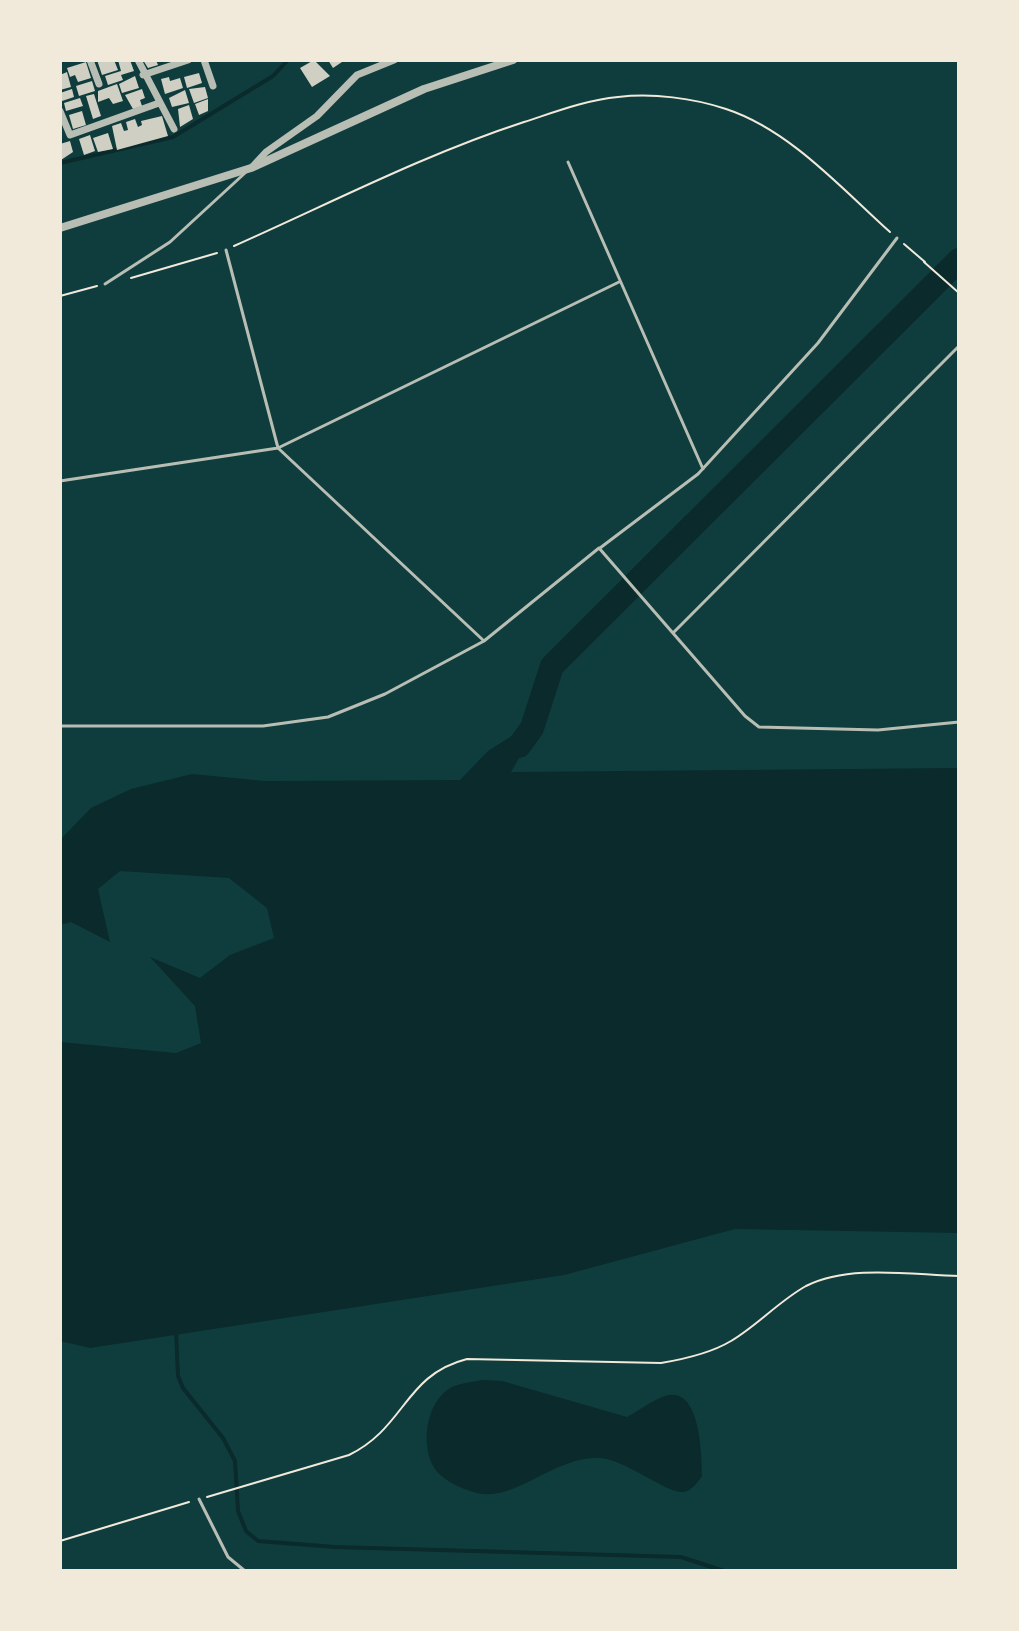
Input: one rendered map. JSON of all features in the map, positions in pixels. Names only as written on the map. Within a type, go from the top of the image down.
[{"type":"street","points":[[90,60],[99,84]]},
{"type":"street","points":[[138,60],[143,75],[174,129]]},
{"type":"street","points":[[143,75],[188,60]]},
{"type":"street","points":[[204,60],[213,86]]},
{"type":"street","points":[[251,168],[266,152],[317,116],[357,75],[394,60]]},
{"type":"street","points":[[60,228],[251,168],[424,89],[513,60]]},
{"type":"street","points":[[60,111],[70,135],[159,103]]},
{"type":"lane","points":[[568,162],[703,469]]},
{"type":"lane","points":[[105,284],[170,242],[251,168]]},
{"type":"lane","points":[[60,726],[263,726],[328,717],[385,694],[484,641],[703,469],[818,343],[897,238]]},
{"type":"lane","points":[[226,250],[278,448],[484,641]]},
{"type":"lane","points":[[60,481],[278,448],[619,282]]},
{"type":"lane","points":[[673,633],[959,346]]},
{"type":"lane","points":[[599,548],[745,716],[759,727],[878,730],[959,722]]},
{"type":"lane","points":[[199,1499],[228,1557],[245,1571]]},
{"type":"path","points":[[130,278],[226,250],[383,176],[466,141],[586,102],[653,96],[727,109],[768,129],[806,157],[959,293]]},
{"type":"path","points":[[60,296],[105,284]]},
{"type":"path","points":[[60,1541],[349,1455],[371,1444],[389,1427],[431,1372],[446,1364],[467,1359],[661,1363],[684,1359],[731,1341],[789,1297],[829,1279],[849,1275],[959,1276]]},
{"type":"water","points":[[542,717],[511,772],[959,768],[959,1233],[735,1229],[564,1275],[90,1348],[60,1341],[60,1042],[176,1053],[201,1043],[195,1006],[150,957],[200,978],[230,955],[274,938],[267,908],[229,878],[120,871],[98,889],[110,942],[71,922],[60,925],[60,840],[91,808],[131,789],[192,774],[265,781],[460,780],[488,751]]},
{"type":"water","points":[[482,1380],[502,1381],[627,1417],[660,1398],[677,1395],[693,1411],[700,1440],[702,1476],[689,1490],[676,1491],[621,1464],[599,1458],[566,1464],[521,1485],[492,1494],[477,1493],[458,1486],[445,1479],[432,1464],[427,1444],[428,1421],[444,1393],[452,1387]]},
{"type":"building","points":[[97,60],[114,60],[118,70],[102,75]]},
{"type":"building","points":[[118,60],[130,60],[134,71],[121,75],[123,80],[108,85],[105,76],[121,71]]},
{"type":"building","points":[[143,60],[156,60],[158,65],[148,68]]},
{"type":"building","points":[[314,60],[330,76],[312,87],[300,68]]},
{"type":"building","points":[[328,60],[345,60],[333,68]]},
{"type":"building","points":[[86,62],[91,78],[78,82],[75,75],[70,77],[67,68]]},
{"type":"building","points":[[67,72],[71,87],[60,90],[60,75]]},
{"type":"building","points":[[199,73],[202,83],[187,88],[184,77]]},
{"type":"building","points":[[135,76],[139,88],[122,93],[119,84]]},
{"type":"building","points":[[169,77],[170,81],[180,78],[183,88],[165,94],[161,79]]},
{"type":"building","points":[[92,81],[95,91],[79,96],[76,86]]},
{"type":"building","points":[[117,84],[123,101],[113,104],[109,98],[98,102],[98,91]]},
{"type":"building","points":[[205,87],[208,98],[194,103],[189,89]]},
{"type":"building","points":[[72,89],[74,97],[62,101],[60,93]]},
{"type":"building","points":[[142,89],[145,98],[140,100],[142,106],[133,109],[125,95]]},
{"type":"building","points":[[185,90],[189,103],[172,107],[169,98]]},
{"type":"building","points":[[94,94],[101,116],[93,119],[86,96]]},
{"type":"building","points":[[80,98],[83,106],[66,111],[64,103]]},
{"type":"building","points":[[208,99],[208,111],[199,115],[195,104]]},
{"type":"building","points":[[189,105],[193,119],[180,127],[178,109]]},
{"type":"building","points":[[82,111],[86,125],[73,129],[69,115]]},
{"type":"building","points":[[162,116],[168,136],[117,150],[112,126],[121,123],[124,131],[128,130],[126,122],[135,119],[138,127],[142,125],[141,121]]},
{"type":"building","points":[[108,133],[113,149],[98,152],[93,138]]},
{"type":"building","points":[[90,135],[95,151],[84,155],[79,139]]},
{"type":"building","points":[[70,141],[73,152],[61,160],[60,144]]},
{"type":"waterway","points":[[60,163],[173,137],[273,76],[288,60]]},
{"type":"waterway","points":[[519,746],[532,728],[552,666],[959,260]]},
{"type":"waterway","points":[[176,1330],[178,1376],[183,1388],[223,1438],[235,1461],[238,1511],[246,1531],[258,1541],[335,1547],[681,1557],[724,1571]]}]
